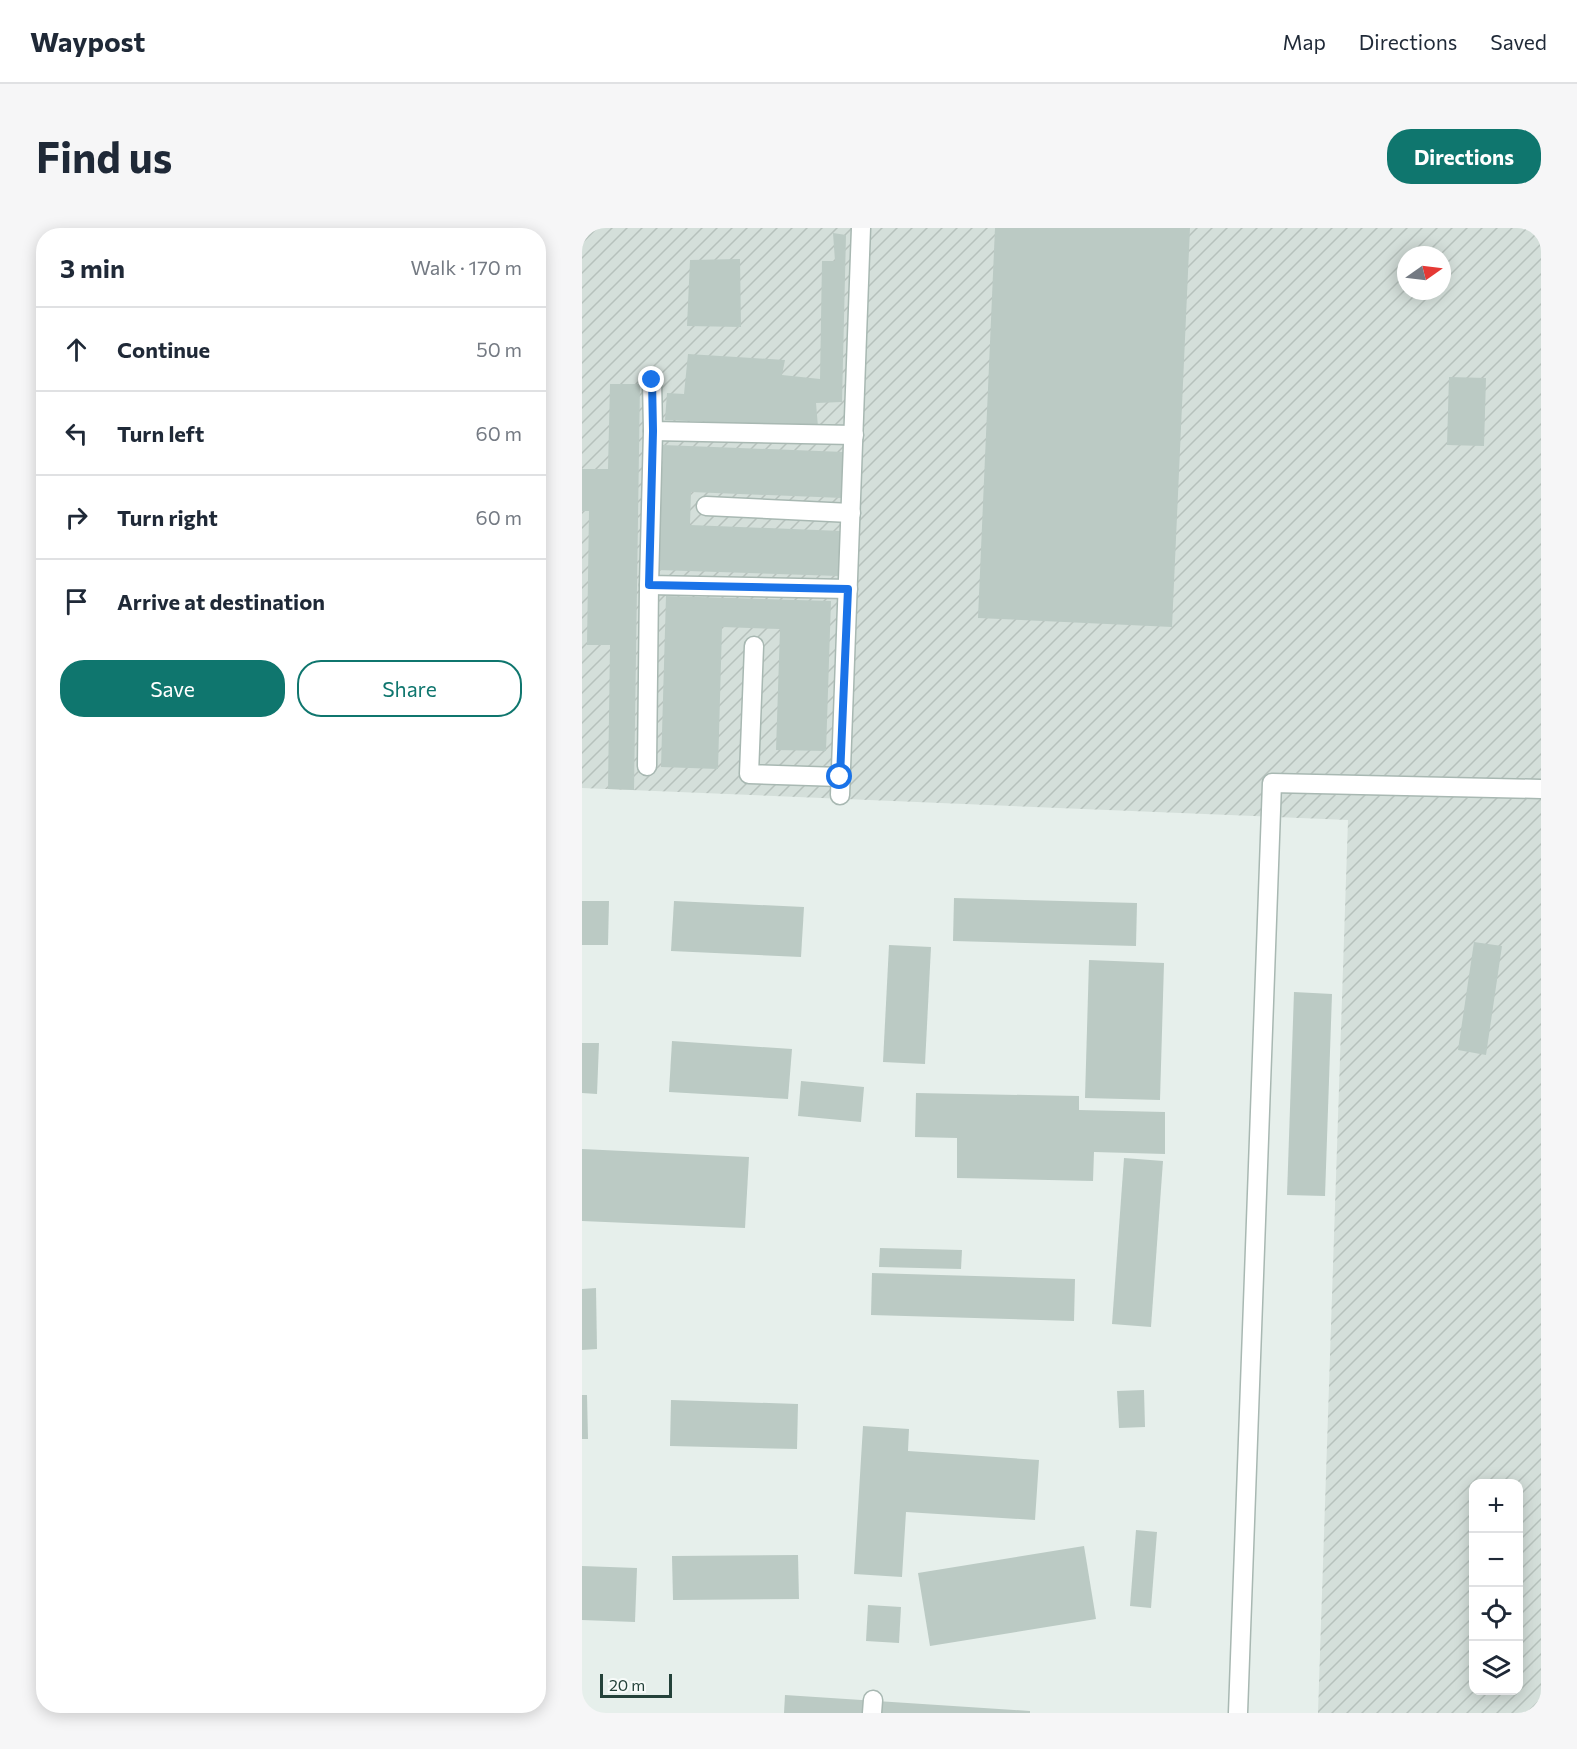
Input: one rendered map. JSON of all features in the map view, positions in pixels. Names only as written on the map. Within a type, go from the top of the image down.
[{"type":"lane","points":[[754,646],[749,774],[840,786],[861,228]]},
{"type":"lane","points":[[647,766],[652,380]]},
{"type":"lane","points":[[653,431],[854,435]]},
{"type":"lane","points":[[706,506],[851,513]]},
{"type":"lane","points":[[649,585],[848,589]]},
{"type":"lane","points":[[1238,1713],[1272,783],[1541,789]]},
{"type":"shaded area","points":[[582,228],[1541,228],[1541,1713],[1318,1713],[1348,820],[582,788]]},
{"type":"building","points":[[995,228],[1190,228],[1172,627],[978,618]]},
{"type":"building","points":[[833,233],[846,235],[842,402],[816,403],[818,427],[665,420],[667,393],[684,394],[688,354],[785,360],[782,375],[820,379],[822,261],[835,261]]},
{"type":"building","points":[[740,259],[741,327],[687,326],[690,260]]},
{"type":"building","points":[[1449,377],[1486,378],[1484,446],[1447,445]]},
{"type":"building","points":[[610,384],[640,384],[634,790],[608,789],[610,645],[587,645],[589,511],[582,511],[582,469],[608,469]]},
{"type":"building","points":[[663,445],[844,452],[843,498],[691,492],[690,525],[841,531],[839,576],[658,570]]},
{"type":"building","points":[[666,596],[831,601],[826,751],[776,750],[780,629],[722,627],[718,769],[661,767]]},
{"type":"building","points":[[954,898],[1137,903],[1136,946],[953,941]]},
{"type":"building","points":[[582,901],[609,901],[608,945],[582,945]]},
{"type":"building","points":[[674,901],[804,907],[801,957],[671,951]]},
{"type":"building","points":[[1474,942],[1502,946],[1486,1055],[1458,1050]]},
{"type":"building","points":[[889,945],[931,947],[925,1064],[883,1062]]},
{"type":"building","points":[[1089,960],[1164,963],[1160,1100],[1085,1098]]},
{"type":"building","points":[[1294,992],[1332,994],[1325,1196],[1287,1195]]},
{"type":"building","points":[[672,1041],[792,1049],[788,1099],[669,1092]]},
{"type":"building","points":[[582,1043],[599,1043],[597,1094],[582,1093]]},
{"type":"building","points":[[801,1081],[864,1087],[861,1122],[798,1116]]},
{"type":"building","points":[[916,1093],[1079,1096],[1079,1110],[1165,1112],[1165,1154],[1094,1152],[1093,1181],[957,1178],[957,1138],[915,1137]]},
{"type":"building","points":[[582,1149],[749,1157],[745,1228],[582,1221]]},
{"type":"building","points":[[1124,1158],[1163,1161],[1151,1327],[1112,1324]]},
{"type":"building","points":[[880,1248],[962,1250],[961,1269],[879,1267]]},
{"type":"building","points":[[872,1273],[1075,1279],[1074,1321],[871,1315]]},
{"type":"building","points":[[596,1288],[597,1349],[582,1350],[582,1289]]},
{"type":"building","points":[[1144,1390],[1145,1427],[1119,1428],[1117,1391]]},
{"type":"building","points":[[582,1395],[587,1395],[588,1439],[582,1439]]},
{"type":"building","points":[[671,1400],[798,1404],[797,1449],[670,1446]]},
{"type":"building","points":[[863,1426],[909,1429],[908,1451],[1039,1460],[1035,1520],[906,1512],[902,1577],[854,1574]]},
{"type":"building","points":[[1136,1530],[1157,1532],[1151,1608],[1130,1606]]},
{"type":"building","points":[[1084,1546],[1096,1619],[930,1646],[918,1573]]},
{"type":"building","points":[[798,1555],[799,1599],[673,1600],[672,1556]]},
{"type":"building","points":[[582,1566],[637,1568],[635,1622],[582,1620]]},
{"type":"building","points":[[868,1605],[901,1607],[899,1643],[866,1641]]},
{"type":"building","points":[[785,1695],[1030,1711],[1030,1713],[784,1713]]},
{"type":"route","points":[[652,380],[649,585],[848,589],[840,777]]}]
